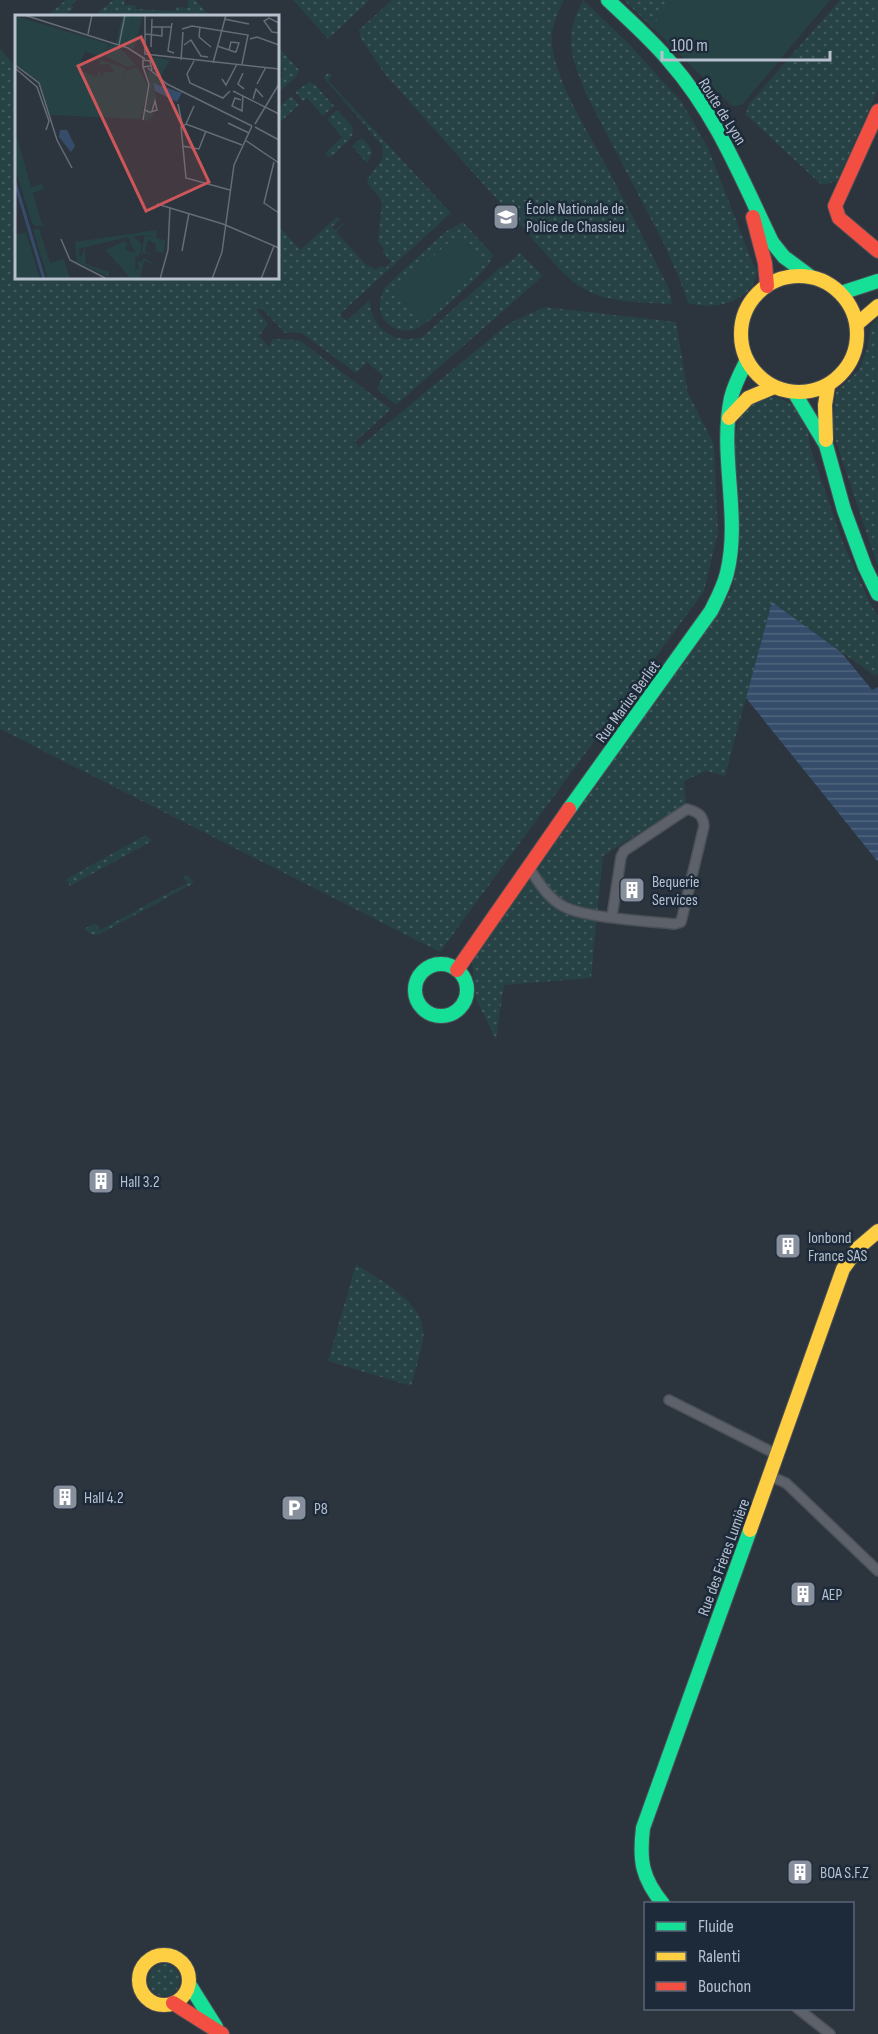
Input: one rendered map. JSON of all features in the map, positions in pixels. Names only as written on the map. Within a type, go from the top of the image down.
[{"type":"street","name":"Route de Lyon","points":[[608,0],[670,61],[696,95],[717,128],[776,247],[784,257],[812,277]]},
{"type":"street","points":[[878,111],[835,206],[839,218],[878,251]]},
{"type":"street","name":"Route de Lyon","points":[[748,194],[765,264],[767,286]]},
{"type":"street","points":[[796,276],[812,277],[828,283],[852,308],[857,324],[858,342],[852,360],[842,374],[828,386],[812,392],[794,392],[774,387],[754,371],[747,360],[741,336],[742,322],[751,302],[767,286],[781,279],[796,276]]},
{"type":"street","points":[[841,294],[878,280]]},
{"type":"street","points":[[857,324],[878,306]]},
{"type":"street","name":"Rue Marius Berliet","points":[[457,970],[528,866],[711,611],[723,587],[729,565],[732,537],[728,420],[731,396],[747,360]]},
{"type":"street","points":[[826,445],[825,405],[828,386]]},
{"type":"street","points":[[728,420],[738,406],[752,394],[774,387]]},
{"type":"street","points":[[794,392],[826,445],[844,510],[865,567],[878,594]]},
{"type":"street","points":[[528,866],[549,894],[559,904],[572,910],[612,916],[675,924],[681,922],[704,826],[703,818],[697,812],[687,809],[624,851],[621,857],[612,916]]},
{"type":"street","name":"Rue des Frères Lumière","points":[[661,1902],[649,1888],[642,1867],[640,1852],[644,1828],[843,1269],[851,1255],[862,1243],[878,1231]]},
{"type":"street","points":[[669,1400],[778,1455]]},
{"type":"street","points":[[770,1476],[786,1483],[878,1571]]},
{"type":"street","points":[[158,1955],[173,1956],[184,1965],[188,1972],[189,1984],[180,1999],[173,2003],[159,2004],[153,2002],[142,1992],[140,1972],[147,1961],[158,1955]]},
{"type":"street","points":[[189,1984],[220,2033]]},
{"type":"street","points":[[173,2003],[220,2033]]},
{"type":"street","points":[[800,2010],[830,2034]]},
{"type":"green space","points":[[66,0],[77,0],[71,5],[74,8],[68,15],[48,15]]},
{"type":"green space","points":[[113,0],[125,0],[124,5],[135,5],[136,9],[176,11],[177,7],[188,8],[188,0],[195,0],[209,15],[95,15]]},
{"type":"green space","points":[[293,0],[370,0],[328,39]]},
{"type":"green space","points":[[392,0],[564,0],[552,35],[553,50],[563,84],[669,289],[672,304],[624,301],[601,296],[576,284],[561,271],[384,73],[360,37],[359,30]]},
{"type":"green space","points":[[583,0],[628,43],[681,101],[708,148],[753,264],[758,270],[755,281],[741,297],[721,305],[688,303],[663,242],[588,98],[574,61],[571,38]]},
{"type":"green space","points":[[624,0],[673,0],[652,27]]},
{"type":"green space","points":[[673,0],[830,0],[742,105],[732,106],[652,27]]},
{"type":"green space","points":[[840,0],[878,0],[878,90],[837,181],[822,185],[746,115],[748,105]]},
{"type":"green space","points":[[279,48],[299,70],[296,77],[279,92],[279,80],[283,76],[281,73],[283,71],[279,65]]},
{"type":"green space","points":[[0,49],[15,66],[15,279],[279,279],[279,226],[300,250],[337,217],[339,220],[332,227],[335,230],[344,224],[336,232],[366,265],[375,270],[380,266],[386,268],[391,262],[378,242],[382,201],[367,183],[382,158],[382,145],[324,78],[327,73],[333,75],[328,80],[451,213],[340,314],[346,321],[370,300],[374,319],[386,332],[402,339],[422,337],[502,266],[504,267],[520,253],[543,276],[396,405],[377,389],[383,376],[367,362],[356,373],[304,335],[297,332],[285,333],[261,308],[257,310],[268,324],[259,336],[269,347],[273,339],[299,340],[391,409],[355,442],[359,447],[508,324],[544,307],[676,322],[688,393],[714,444],[718,533],[704,591],[440,952],[0,729]]},
{"type":"green space","points":[[309,82],[315,85],[334,106],[323,116],[307,98],[303,101],[295,92]]},
{"type":"green space","points":[[291,96],[299,105],[279,123],[279,107]]},
{"type":"green space","points":[[337,110],[352,126],[353,134],[330,158],[325,153],[342,137],[327,119]]},
{"type":"green space","points":[[362,138],[371,148],[372,153],[367,163],[352,146]]},
{"type":"green space","points":[[463,222],[493,255],[489,264],[454,299],[423,325],[408,331],[389,325],[380,309],[380,300],[385,287],[445,232]]},
{"type":"green space","points":[[456,236],[482,265],[422,318],[396,289]]},
{"type":"green space","points":[[878,319],[877,564],[832,430],[836,392],[859,370],[867,349],[871,325]]},
{"type":"green space","points":[[756,397],[776,397],[793,404],[806,420],[811,450],[843,543],[878,616],[878,674],[875,676],[772,602],[725,776],[706,771],[684,781],[686,803],[603,856],[591,978],[504,985],[496,1040],[476,999],[472,962],[732,590],[739,552],[734,453],[737,426],[744,409]]},
{"type":"green space","points":[[146,835],[152,841],[70,886],[66,879]]},
{"type":"green space","points":[[183,876],[189,876],[194,883],[98,935],[91,934],[84,929],[96,923],[100,930],[187,883]]},
{"type":"green space","points":[[356,1264],[390,1286],[411,1304],[419,1315],[423,1327],[423,1340],[411,1386],[328,1361]]},
{"type":"green space","points":[[164,1964],[175,1969],[180,1980],[175,1991],[164,1996],[153,1991],[148,1980],[153,1969]]},
{"type":"water","points":[[772,602],[841,652],[872,690],[878,687],[878,862],[746,698]]},
{"type":"traffic: fast","points":[[608,0],[656,46],[686,82],[715,125],[772,242],[784,257],[811,277]]},
{"type":"traffic: fast","points":[[841,293],[878,281]]},
{"type":"traffic: fast","points":[[569,809],[711,611],[722,588],[731,551],[732,530],[728,420],[732,393],[747,360]]},
{"type":"traffic: fast","points":[[794,392],[826,445],[844,510],[865,567],[878,594]]},
{"type":"traffic: fast","points":[[436,964],[446,964],[460,971],[467,990],[460,1009],[446,1016],[436,1016],[426,1012],[419,1005],[415,995],[415,985],[419,975],[426,968],[436,964]]},
{"type":"traffic: fast","points":[[661,1902],[650,1886],[644,1869],[641,1850],[643,1828],[750,1530]]},
{"type":"traffic: fast","points":[[189,1984],[216,2027]]},
{"type":"traffic: slow","points":[[799,276],[821,280],[840,293],[853,312],[857,334],[853,356],[840,375],[821,388],[799,392],[777,388],[758,375],[745,356],[741,334],[745,312],[758,293],[777,280],[799,276]]},
{"type":"traffic: slow","points":[[857,324],[878,306]]},
{"type":"traffic: slow","points":[[826,440],[825,405],[828,386]]},
{"type":"traffic: slow","points":[[729,418],[748,398],[774,387]]},
{"type":"traffic: slow","points":[[750,1530],[843,1269],[858,1248],[878,1231]]},
{"type":"traffic: slow","points":[[164,1955],[182,1962],[189,1980],[182,1998],[164,2005],[146,1998],[139,1980],[146,1962],[164,1955]]},
{"type":"traffic: jam","points":[[878,111],[835,206],[839,218],[878,251]]},
{"type":"traffic: jam","points":[[753,217],[765,263],[767,286]]},
{"type":"traffic: jam","points":[[457,970],[569,809]]},
{"type":"traffic: jam","points":[[173,2003],[222,2034]]},
{"type":"place","name":"École Nationale de Police de Chassieu","points":[[506,217]]},
{"type":"place","name":"Bequerie Services","points":[[632,890]]},
{"type":"place","name":"Hall 3.2","points":[[101,1181]]},
{"type":"place","name":"Ionbond France SAS","points":[[788,1246]]},
{"type":"place","name":"Hall 4.2","points":[[65,1497]]},
{"type":"place","name":"P8","points":[[294,1508]]},
{"type":"place","name":"AEP","points":[[803,1594]]},
{"type":"place","name":"BOA S.F.Z","points":[[800,1872]]}]
